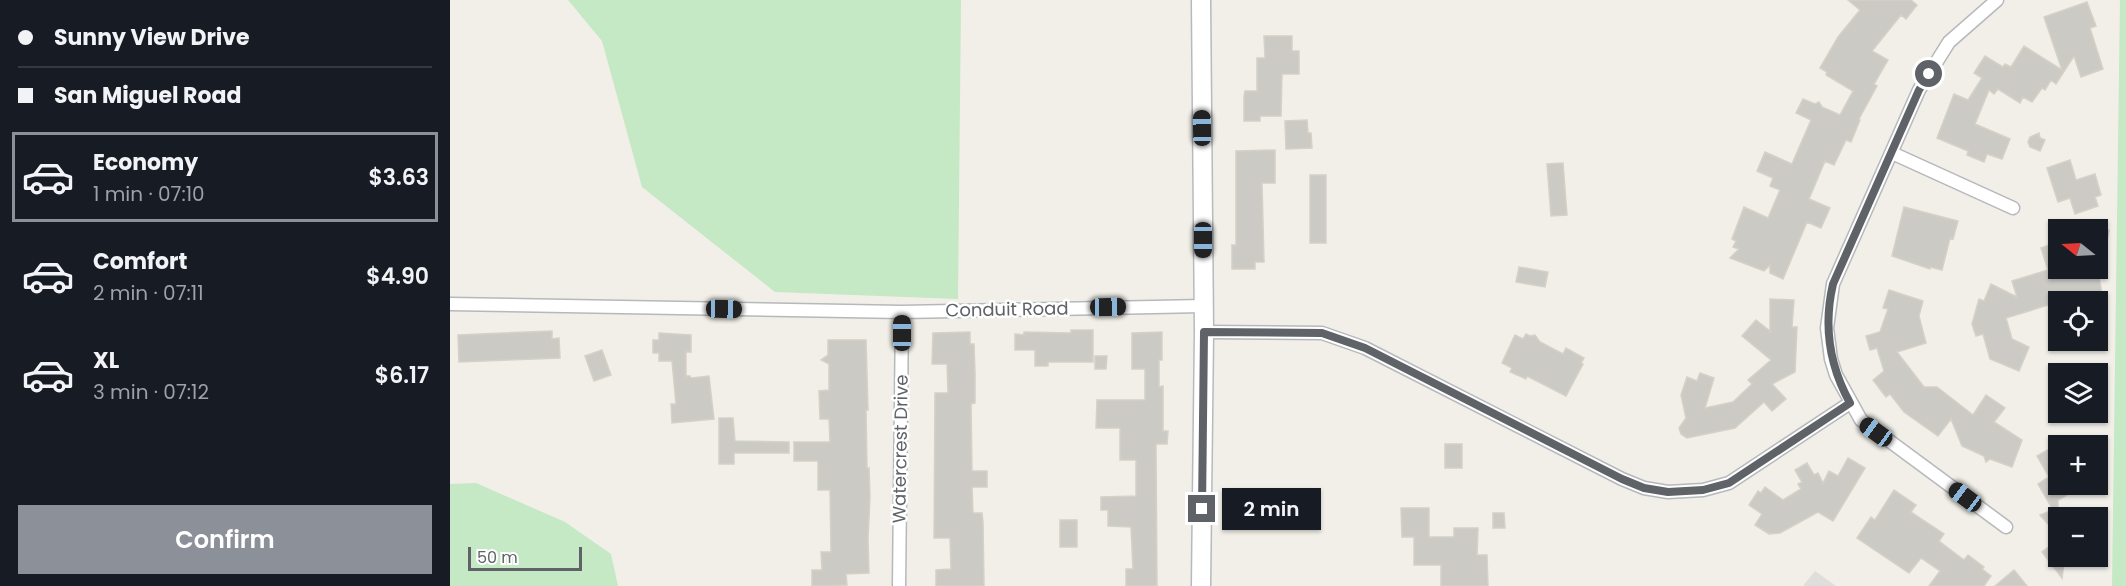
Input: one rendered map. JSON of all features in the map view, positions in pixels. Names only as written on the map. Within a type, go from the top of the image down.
[{"type":"street","points":[[1201,0],[1204,332],[1201,586]]},
{"type":"street","points":[[1997,0],[1949,42],[1919,90],[1833,284],[1827,328],[1831,359],[1836,375],[1861,420],[2006,527]]},
{"type":"street","points":[[1892,153],[2013,208]]},
{"type":"street","name":"Conduit Road","points":[[450,304],[902,312],[1203,306]]},
{"type":"street","name":"Watercrest Drive","points":[[899,586],[902,312]]},
{"type":"street","points":[[1204,332],[1322,333],[1365,348],[1622,479],[1644,488],[1668,492],[1703,490],[1729,483],[1850,403]]},
{"type":"shaded area","points":[[1815,571],[1836,586],[1803,586]]},
{"type":"green space","points":[[568,0],[961,0],[958,299],[775,292],[642,187],[602,41]]},
{"type":"green space","points":[[2120,0],[2126,0],[2126,586],[2112,586]]},
{"type":"green space","points":[[476,483],[565,522],[611,554],[618,586],[450,586],[450,484]]},
{"type":"building","points":[[1848,0],[1911,0],[1917,5],[1906,19],[1901,15],[1872,51],[1888,60],[1874,84],[1877,86],[1859,119],[1851,142],[1846,140],[1834,165],[1825,161],[1809,199],[1830,208],[1821,228],[1807,222],[1783,279],[1770,273],[1770,265],[1764,271],[1730,258],[1739,249],[1733,247],[1736,241],[1732,239],[1744,207],[1768,218],[1780,190],[1770,186],[1773,178],[1757,171],[1765,152],[1792,164],[1811,120],[1796,113],[1803,99],[1815,104],[1819,102],[1822,107],[1840,115],[1853,91],[1826,75],[1827,72],[1820,68],[1838,37],[1860,10]]},
{"type":"building","points":[[2087,2],[2096,26],[2090,28],[2103,69],[2081,77],[2074,56],[2056,84],[2051,80],[2045,90],[2042,88],[2032,102],[2023,97],[2020,103],[1998,89],[1994,94],[1989,90],[1975,124],[2010,139],[2002,159],[1987,154],[1984,162],[1967,155],[1968,151],[1937,138],[1954,94],[1968,100],[1982,78],[1974,73],[1985,56],[2003,67],[2005,64],[2011,67],[2024,46],[2062,70],[2044,17]]},
{"type":"building","points":[[1264,36],[1292,36],[1292,51],[1299,51],[1299,74],[1282,74],[1281,116],[1260,116],[1260,121],[1244,121],[1245,91],[1257,91],[1257,58],[1265,58]]},
{"type":"building","points":[[1307,120],[1312,148],[1286,149],[1285,121]]},
{"type":"building","points":[[2039,133],[2040,138],[2045,140],[2040,151],[2030,147],[2028,142],[2030,137]]},
{"type":"building","points":[[1275,150],[1275,183],[1262,183],[1264,262],[1255,262],[1255,269],[1232,269],[1232,245],[1236,245],[1236,151]]},
{"type":"building","points":[[2070,160],[2076,180],[2095,174],[2101,195],[2095,197],[2098,206],[2075,214],[2070,198],[2058,202],[2047,168]]},
{"type":"building","points":[[1563,163],[1567,215],[1551,216],[1547,164]]},
{"type":"building","points":[[1310,175],[1326,175],[1326,243],[1310,243]]},
{"type":"building","points":[[1904,207],[1958,221],[1953,239],[1950,238],[1942,270],[1930,267],[1930,269],[1892,256]]},
{"type":"building","points":[[2048,246],[2048,270],[2041,248]]},
{"type":"building","points":[[1519,267],[1548,272],[1545,287],[1516,282]]},
{"type":"building","points":[[2048,270],[2048,279],[2100,279],[2101,291],[2048,291],[2048,305],[2006,318],[2012,339],[2029,347],[2019,371],[1990,359],[1983,334],[1976,336],[1972,324],[1979,299],[1984,301],[1991,284],[2017,297],[2012,281]]},
{"type":"building","points":[[1889,290],[1923,301],[1919,316],[1926,343],[1897,352],[1924,387],[1937,387],[1973,415],[1986,395],[2005,408],[1994,422],[2022,440],[2012,467],[1990,459],[1986,462],[1984,456],[1962,446],[1951,419],[1938,436],[1904,412],[1890,394],[1886,397],[1873,380],[1884,371],[1877,348],[1870,350],[1866,336],[1880,332],[1888,309],[1883,308]]},
{"type":"building","points":[[1770,299],[1794,300],[1792,327],[1797,327],[1795,372],[1772,384],[1786,399],[1772,411],[1764,402],[1735,428],[1687,438],[1681,434],[1679,428],[1686,418],[1681,395],[1687,377],[1697,381],[1700,373],[1714,378],[1705,408],[1733,402],[1752,384],[1748,380],[1771,360],[1742,336],[1756,320],[1770,331]]},
{"type":"building","points":[[1071,330],[1093,330],[1093,362],[1048,362],[1048,366],[1035,366],[1035,350],[1015,350],[1015,334],[1024,335],[1024,332],[1071,333]]},
{"type":"building","points":[[552,331],[552,339],[559,338],[560,358],[459,362],[458,335]]},
{"type":"building","points":[[970,332],[970,344],[974,344],[975,373],[975,403],[971,404],[972,471],[987,471],[987,487],[972,487],[973,513],[982,513],[984,586],[936,586],[936,570],[951,569],[950,538],[934,538],[935,393],[948,393],[947,364],[932,364],[933,333]]},
{"type":"building","points":[[1162,332],[1159,387],[1163,386],[1163,431],[1168,431],[1167,444],[1156,444],[1157,586],[1126,586],[1126,569],[1133,569],[1131,527],[1108,526],[1108,510],[1101,510],[1101,497],[1136,496],[1136,460],[1120,460],[1120,428],[1096,428],[1097,400],[1145,400],[1145,369],[1132,369],[1132,333]]},
{"type":"building","points":[[659,333],[691,335],[691,352],[686,352],[686,376],[691,378],[709,376],[714,419],[672,423],[671,404],[676,404],[672,361],[659,361],[659,353],[653,353],[653,340],[659,340]]},
{"type":"building","points":[[1526,334],[1535,335],[1540,342],[1563,354],[1566,348],[1584,358],[1566,396],[1527,376],[1526,379],[1510,372],[1512,368],[1502,363],[1515,335],[1523,339]]},
{"type":"building","points":[[828,340],[866,340],[867,468],[869,468],[870,497],[869,573],[846,574],[847,585],[812,586],[812,570],[822,570],[821,552],[831,552],[830,490],[818,490],[818,461],[794,461],[794,442],[830,442],[829,419],[820,419],[819,391],[829,390],[829,364],[821,360],[828,355]]},
{"type":"building","points":[[602,350],[611,375],[594,381],[585,356]]},
{"type":"building","points":[[1095,356],[1107,356],[1106,369],[1095,369]]},
{"type":"building","points":[[719,418],[733,418],[735,441],[789,442],[789,453],[734,453],[734,464],[719,464]]},
{"type":"building","points":[[1445,444],[1462,444],[1462,468],[1445,468]]},
{"type":"building","points":[[2048,450],[2048,475],[2037,456]]},
{"type":"building","points":[[1848,458],[1865,468],[1833,521],[1818,512],[1780,533],[1769,534],[1755,525],[1762,514],[1749,505],[1758,491],[1761,493],[1765,487],[1783,500],[1801,489],[1798,484],[1802,482],[1795,470],[1807,463],[1814,475],[1818,473],[1823,483],[1829,471],[1838,476]]},
{"type":"building","points":[[2048,478],[2048,495],[2067,495],[2058,500],[2058,507],[2051,507],[2038,484]]},
{"type":"building","points":[[1894,490],[1916,505],[1911,512],[1944,534],[1939,541],[1964,560],[1968,555],[1984,567],[1982,569],[1991,576],[1984,586],[1929,586],[1940,571],[1921,558],[1909,573],[1857,538],[1871,517],[1875,520]]},
{"type":"building","points":[[1401,508],[1429,508],[1429,537],[1454,537],[1454,528],[1478,528],[1477,555],[1487,555],[1488,586],[1441,586],[1441,565],[1414,565],[1414,537],[1402,537]]},
{"type":"building","points":[[2048,512],[2048,524],[2040,515]]},
{"type":"building","points":[[1493,513],[1504,513],[1505,528],[1493,528]]},
{"type":"building","points":[[1060,520],[1077,520],[1077,547],[1060,547]]},
{"type":"building","points":[[2048,548],[2048,560],[2042,552]]},
{"type":"building","points":[[2054,567],[2064,567],[2062,578]]},
{"type":"building","points":[[2014,570],[2027,586],[1995,586]]},
{"type":"route","points":[[1202,509],[1204,332],[1322,333],[1365,348],[1622,479],[1644,488],[1668,492],[1703,490],[1729,483],[1850,403],[1836,375],[1828,344],[1828,313],[1833,284],[1919,90],[1929,74]]}]
